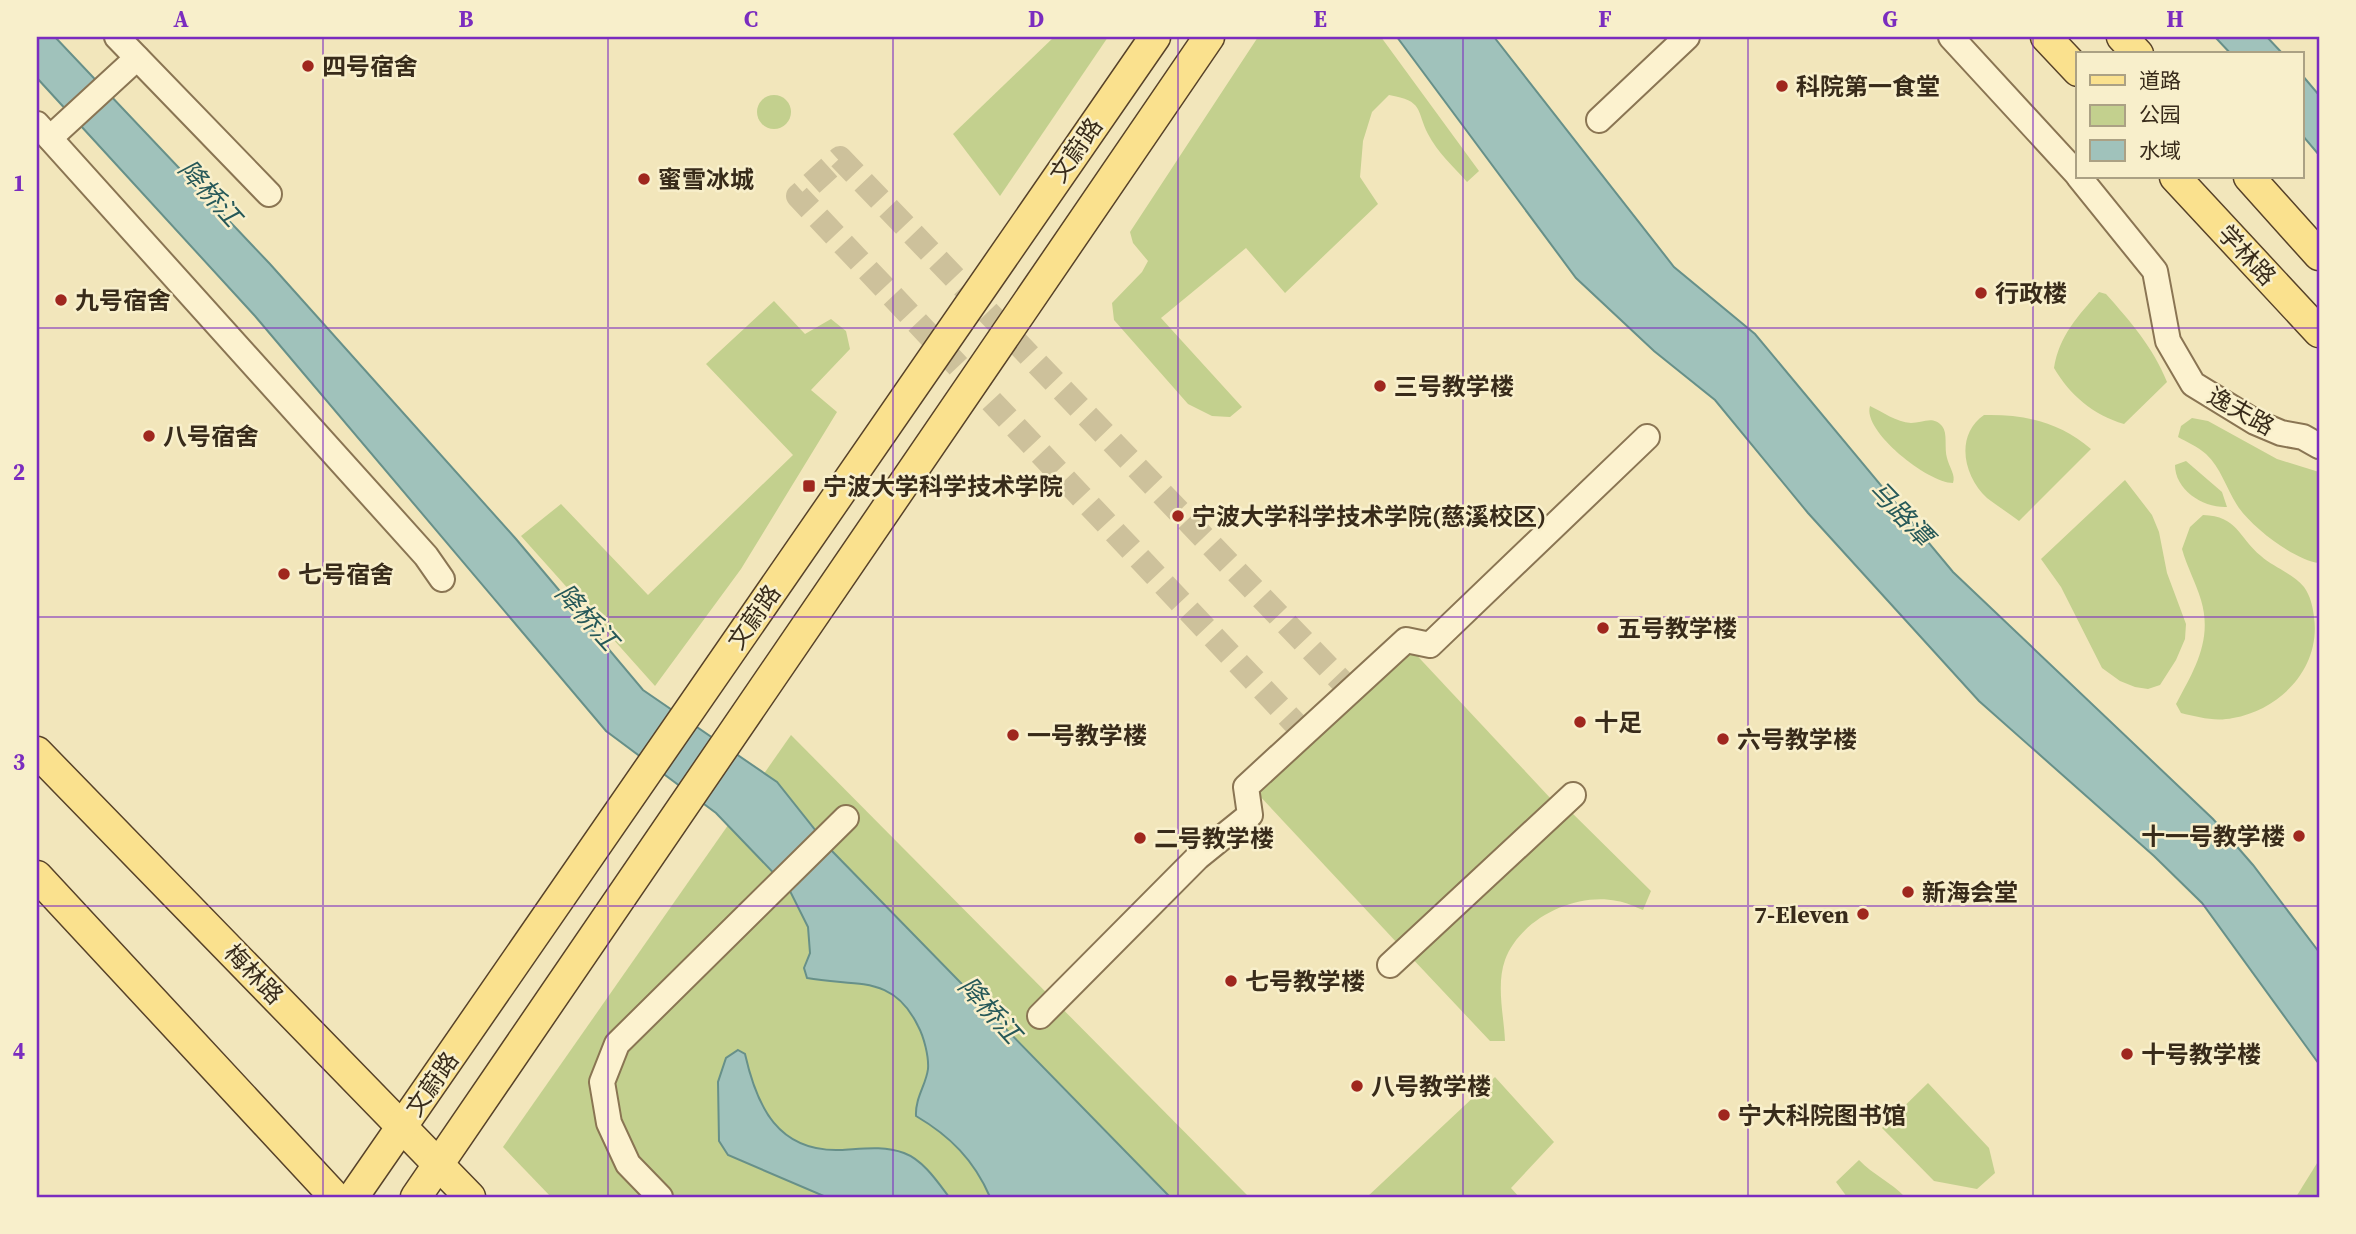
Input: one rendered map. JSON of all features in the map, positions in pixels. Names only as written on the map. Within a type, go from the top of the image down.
[{"type":"main road","name":"文蔚路","points":[[353,1197],[1155,37]]},
{"type":"main road","name":"文蔚路","points":[[416,1197],[1209,37]]},
{"type":"main road","points":[[2046,37],[2076,69]]},
{"type":"main road","points":[[2122,37],[2136,52]]},
{"type":"main road","name":"学林路","points":[[2176,178],[2319,332]]},
{"type":"main road","points":[[2250,178],[2319,255]]},
{"type":"main road","name":"梅林路","points":[[37,752],[470,1197]]},
{"type":"main road","points":[[37,876],[335,1197]]},
{"type":"street","points":[[117,37],[269,194]]},
{"type":"street","points":[[1599,120],[1687,37]]},
{"type":"street","name":"逸夫路","points":[[1951,37],[2076,173]]},
{"type":"street","points":[[137,58],[44,131],[426,556],[442,579]]},
{"type":"street","name":"逸夫路","points":[[2081,178],[2155,271],[2168,341],[2193,384],[2255,422],[2281,433],[2303,437],[2319,446]]},
{"type":"street","points":[[1040,1016],[1198,857],[1250,815],[1246,787],[1406,640],[1430,645],[1647,437]]},
{"type":"street","points":[[1390,965],[1573,795]]},
{"type":"street","points":[[660,1197],[628,1164],[609,1123],[602,1082],[617,1044],[846,819]]},
{"type":"green space","points":[[1054,37],[1108,37],[1000,196],[953,134]]},
{"type":"green space","points":[[1258,37],[1381,37],[1479,171],[1467,182],[1436,147],[1414,104],[1389,95],[1372,112],[1363,141],[1360,177],[1378,204],[1285,293],[1246,248],[1161,318],[1242,407],[1230,417],[1212,416],[1188,404],[1114,320],[1112,303],[1142,272],[1148,261],[1133,243],[1130,232]]},
{"type":"green space","points":[[774,95],[786,100],[791,112],[786,124],[774,129],[762,124],[757,112],[762,100]]},
{"type":"green space","points":[[2099,292],[2106,294],[2140,335],[2167,382],[2124,424],[2083,403],[2067,387],[2054,368],[2065,336]]},
{"type":"green space","points":[[774,301],[805,334],[831,319],[846,331],[850,349],[811,390],[837,412],[741,569],[655,686],[521,536],[561,504],[648,595],[793,455],[706,364]]},
{"type":"green space","points":[[1870,406],[1905,422],[1931,420],[1939,423],[1945,433],[1946,454],[1953,474],[1953,483],[1928,474],[1899,454],[1876,429],[1870,416]]},
{"type":"green space","points":[[1984,415],[2041,421],[2067,432],[2091,449],[2019,521],[1987,498],[1972,479],[1968,467],[1966,444],[1969,433]]},
{"type":"green space","points":[[2192,418],[2208,421],[2277,459],[2319,472],[2319,563],[2285,549],[2243,513],[2220,472],[2206,454],[2178,437],[2181,426]]},
{"type":"green space","points":[[2186,461],[2222,492],[2227,507],[2200,501],[2185,490],[2176,474],[2175,465]]},
{"type":"green space","points":[[2125,480],[2152,515],[2159,532],[2167,573],[2186,624],[2185,639],[2176,660],[2160,685],[2148,689],[2120,681],[2102,668],[2061,587],[2041,559]]},
{"type":"green space","points":[[2203,515],[2215,516],[2231,523],[2261,556],[2300,582],[2310,597],[2314,617],[2315,635],[2311,653],[2294,683],[2267,705],[2251,713],[2226,719],[2181,713],[2176,704],[2200,654],[2205,628],[2201,600],[2182,549],[2190,527]]},
{"type":"green space","points":[[1409,647],[1553,801],[1399,945],[1256,792]]},
{"type":"green space","points":[[791,735],[1249,1197],[551,1197],[503,1147]]},
{"type":"green space","points":[[1566,807],[1651,891],[1643,910],[1617,901],[1584,901],[1551,912],[1523,932],[1512,945],[1502,970],[1505,1041],[1490,1041],[1409,955]]},
{"type":"green space","points":[[1495,1077],[1554,1142],[1511,1188],[1519,1197],[1367,1197]]},
{"type":"green space","points":[[1928,1083],[1989,1148],[1995,1173],[1977,1189],[1934,1181],[1882,1128]]},
{"type":"green space","points":[[1859,1160],[1905,1197],[1847,1197],[1836,1182]]},
{"type":"green space","points":[[2319,1160],[2319,1197],[2296,1197]]},
{"type":"water","points":[[37,37],[55,37],[270,264],[516,539],[643,690],[777,782],[832,851],[1170,1197],[990,1197],[969,1160],[960,1150],[916,1116],[917,1103],[927,1075],[928,1059],[920,1031],[908,1009],[885,990],[872,986],[807,978],[804,968],[810,953],[808,927],[789,889],[716,813],[606,731],[255,316],[37,78]]},
{"type":"water","name":"马路潭","points":[[1397,37],[1494,37],[1674,267],[1755,334],[1953,572],[2213,819],[2253,865],[2319,952],[2319,1064],[2202,903],[2154,856],[1979,701],[1808,513],[1715,400],[1654,351],[1576,278]]},
{"type":"water","points":[[2215,37],[2267,37],[2281,52],[2229,52]]},
{"type":"water","points":[[2304,77],[2319,95],[2319,155],[2304,137]]},
{"type":"water","points":[[738,1050],[745,1054],[756,1092],[764,1108],[786,1134],[819,1149],[880,1148],[904,1153],[923,1166],[949,1197],[826,1197],[728,1155],[719,1141],[718,1082],[726,1058]]},
{"type":"tunnel","points":[[1304,733],[798,196],[840,158],[1351,691]]},
{"type":"place","name":"四号宿舍","points":[[308,66]]},
{"type":"place","name":"科院第一食堂","points":[[1782,86]]},
{"type":"place","name":"蜜雪冰城","points":[[644,179]]},
{"type":"place","name":"行政楼","points":[[1981,293]]},
{"type":"place","name":"九号宿舍","points":[[61,300]]},
{"type":"place","name":"三号教学楼","points":[[1380,386]]},
{"type":"place","name":"八号宿舍","points":[[149,436]]},
{"type":"place","name":"宁波大学科学技术学院","points":[[809,486]]},
{"type":"place","name":"宁波大学科学技术学院(慈溪校区)","points":[[1178,516]]},
{"type":"place","name":"七号宿舍","points":[[284,574]]},
{"type":"place","name":"五号教学楼","points":[[1603,628]]},
{"type":"place","name":"十足","points":[[1580,722]]},
{"type":"place","name":"一号教学楼","points":[[1013,735]]},
{"type":"place","name":"六号教学楼","points":[[1723,739]]},
{"type":"place","name":"十一号教学楼","points":[[2299,836]]},
{"type":"place","name":"二号教学楼","points":[[1140,838]]},
{"type":"place","name":"新海会堂","points":[[1908,892]]},
{"type":"place","name":"7-Eleven","points":[[1863,914]]},
{"type":"place","name":"七号教学楼","points":[[1231,981]]},
{"type":"place","name":"十号教学楼","points":[[2127,1054]]},
{"type":"place","name":"八号教学楼","points":[[1357,1086]]},
{"type":"place","name":"宁大科院图书馆","points":[[1724,1115]]},
{"type":"water label","name":"降桥江","points":[[210,193]]},
{"type":"water label","name":"降桥江","points":[[587,617]]},
{"type":"water label","name":"降桥江","points":[[990,1010]]}]
